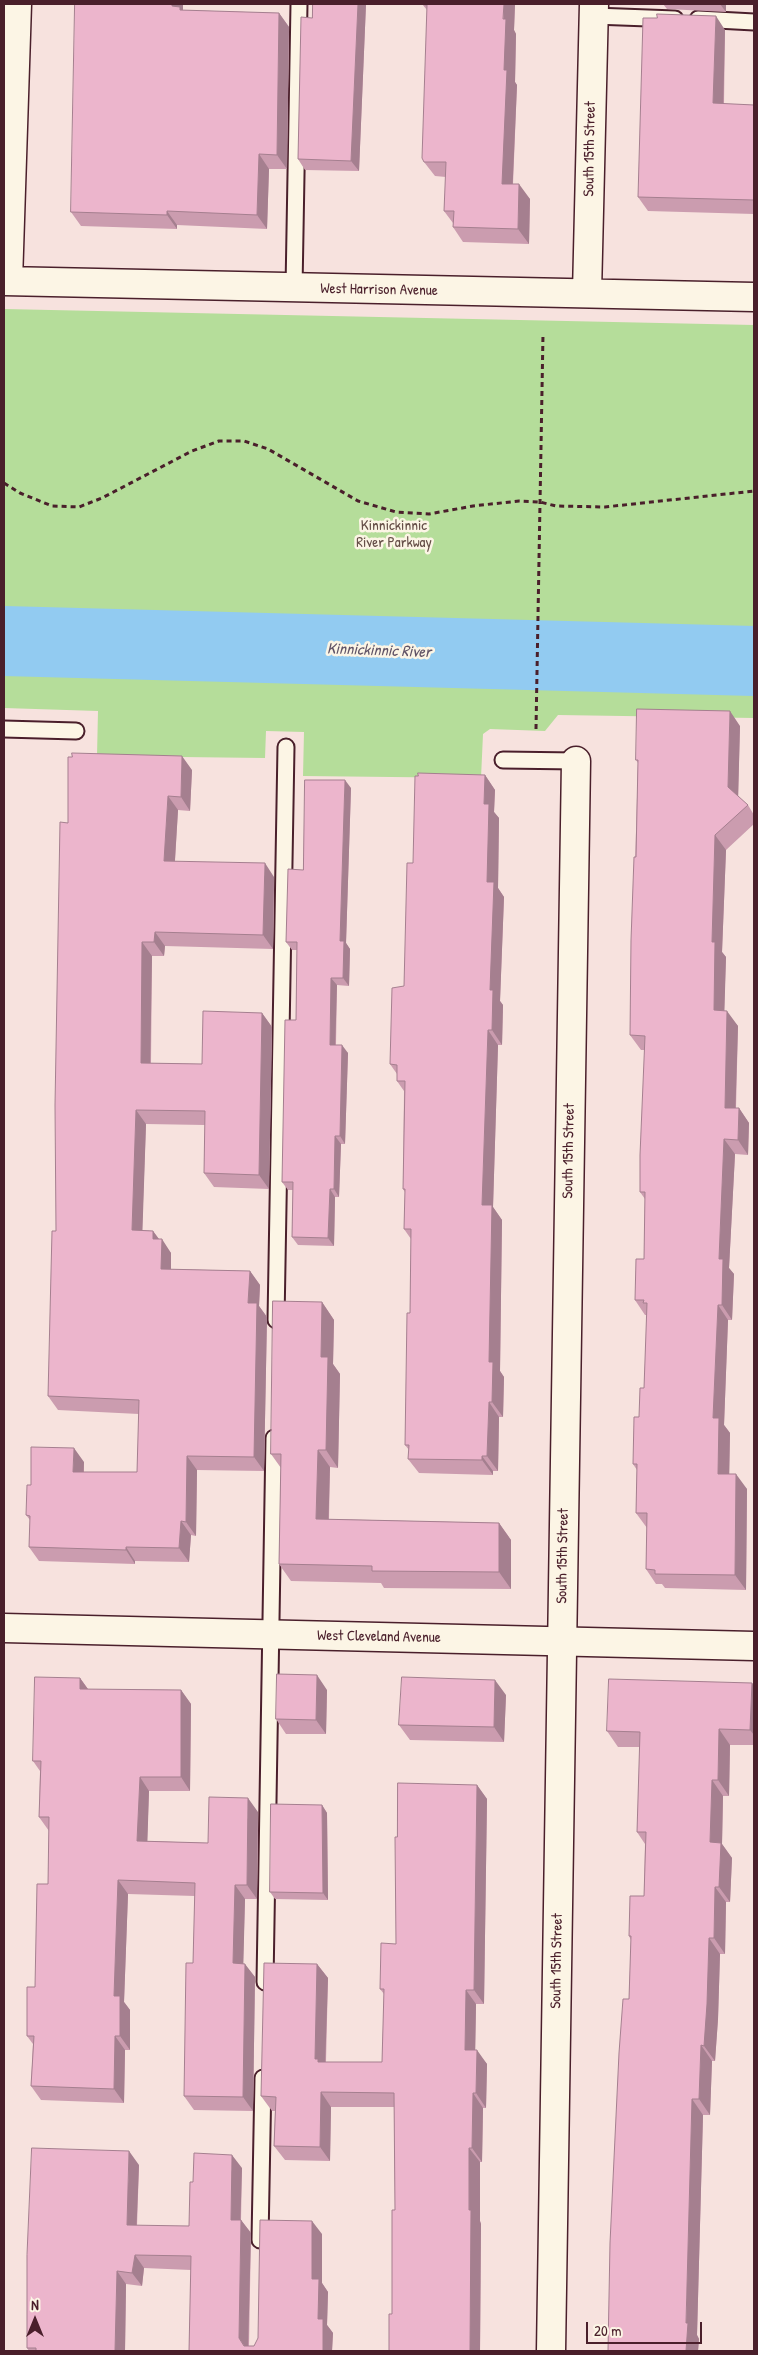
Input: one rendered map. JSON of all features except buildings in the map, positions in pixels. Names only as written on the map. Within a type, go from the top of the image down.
[{"type":"street","points":[[6,281],[17,4]]},
{"type":"street","name":"South 15th Street","points":[[587,293],[594,10]]},
{"type":"street","name":"West Harrison Avenue","points":[[6,281],[754,297]]},
{"type":"street","name":"South 15th Street","points":[[551,2351],[576,761]]},
{"type":"street","name":"West Cleveland Avenue","points":[[4,1628],[754,1646]]},
{"type":"lane","points":[[294,288],[298,4]]},
{"type":"lane","points":[[594,10],[754,22]]},
{"type":"lane","points":[[4,729],[76,731]]},
{"type":"lane","points":[[276,1332],[286,747]]},
{"type":"lane","points":[[503,760],[576,761]]},
{"type":"lane","points":[[264,1994],[274,1422]]},
{"type":"lane","points":[[260,2252],[263,2064]]},
{"type":"path","points":[[536,729],[543,334]]},
{"type":"path","points":[[4,483],[20,493],[52,506],[79,507],[102,498],[192,451],[219,441],[244,441],[268,449],[358,501],[396,512],[429,514],[473,506],[519,501],[540,502],[556,506],[605,507],[754,491]]},
{"type":"green space","name":"Kinnickinnic River Parkway","points":[[4,309],[754,325],[754,718],[558,715],[545,731],[490,729],[483,734],[481,778],[303,776],[304,732],[266,731],[265,758],[97,756],[98,711],[4,708]]},
{"type":"waterway","name":"Kinnickinnic River","points":[[4,641],[754,661]]}]
